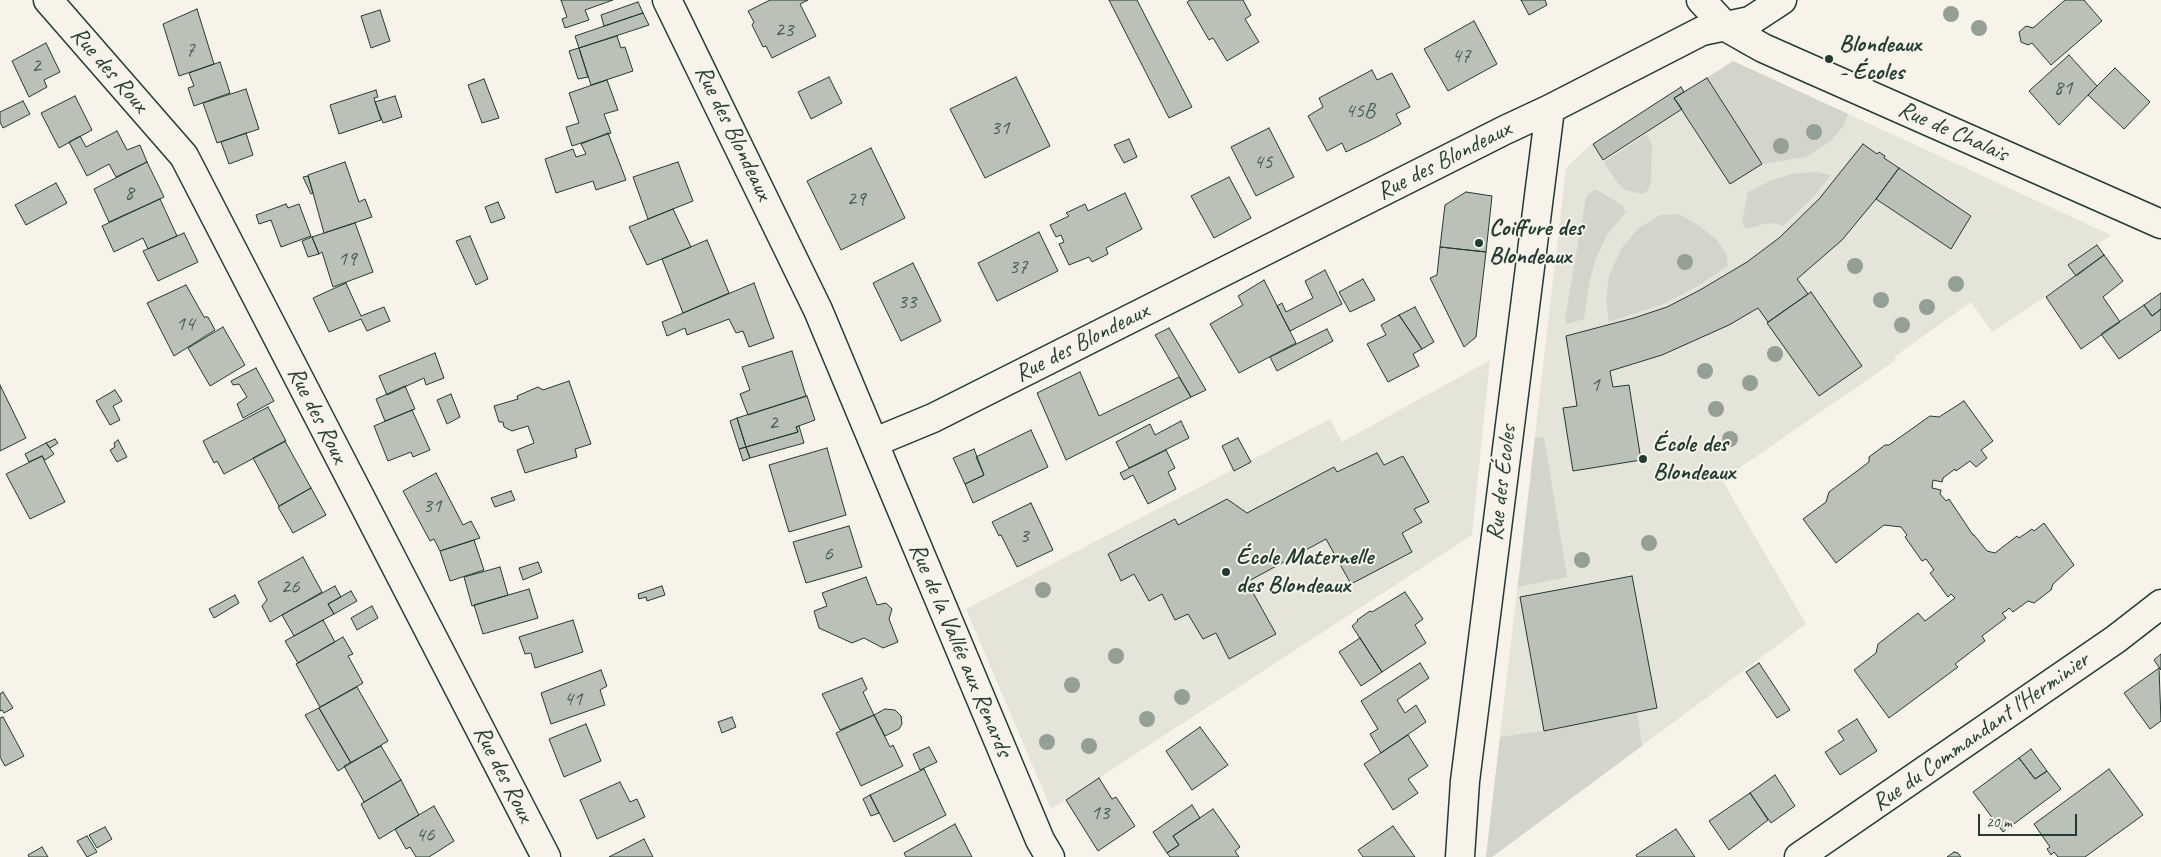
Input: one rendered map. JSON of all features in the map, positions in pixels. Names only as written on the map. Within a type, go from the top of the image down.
[{"type":"street","name":"Rue des Roux","points":[[48,0],[184,156],[546,857]]},
{"type":"street","name":"Rue des Blondeaux","points":[[667,0],[805,280],[875,442],[933,418],[1702,31],[1750,21],[1782,0]]},
{"type":"street","name":"Rue de Chalais","points":[[1701,0],[1726,27],[1788,59],[2161,224]]},
{"type":"street","name":"Rue des Écoles","points":[[1460,857],[1465,781],[1550,109]]},
{"type":"street","name":"Rue de la Vallée aux Renards","points":[[875,442],[890,484],[1036,831],[1050,857]]},
{"type":"street","name":"Rue du Commandant l'Herminier","points":[[1799,857],[2116,639],[2161,604]]},
{"type":"shaded area","name":"École des Blondeaux","points":[[1733,61],[2111,235],[2068,265],[2076,276],[1992,332],[1971,302],[1894,357],[1896,360],[1722,480],[1806,624],[1492,857],[1486,857],[1566,168],[1589,146],[1681,87],[1685,91]]},
{"type":"shaded area","points":[[1733,61],[1848,114],[1843,126],[1831,141],[1806,157],[1762,164],[1707,78]]},
{"type":"shaded area","points":[[1647,134],[1652,145],[1651,183],[1648,190],[1643,194],[1625,190],[1616,181],[1604,162]]},
{"type":"shaded area","points":[[1815,172],[1831,175],[1815,195],[1791,219],[1782,226],[1776,223],[1764,224],[1746,229],[1742,223],[1748,192],[1772,180],[1792,174]]},
{"type":"shaded area","points":[[1595,189],[1622,205],[1626,212],[1607,235],[1596,258],[1590,279],[1584,319],[1567,324],[1565,319],[1586,197]]},
{"type":"shaded area","points":[[1679,214],[1698,225],[1716,239],[1726,253],[1728,266],[1696,287],[1666,303],[1609,322],[1606,300],[1609,276],[1621,249],[1639,228],[1660,215]]},
{"type":"shaded area","name":"École Maternelle des Blondeaux","points":[[1490,360],[1472,535],[1051,809],[966,609],[1330,419],[1342,442]]},
{"type":"shaded area","points":[[1544,437],[1567,577],[1518,587],[1535,438]]},
{"type":"shaded area","points":[[1637,712],[1642,746],[1492,857],[1486,857],[1500,737],[1544,731]]},
{"type":"building","points":[[561,0],[613,0],[585,10],[589,20],[565,28],[562,19],[567,17]]},
{"type":"building","points":[[770,0],[808,0],[800,4],[816,36],[772,58],[766,46],[763,47],[752,25],[754,22],[748,11]]},
{"type":"building","points":[[1109,0],[1137,0],[1192,107],[1169,118]]},
{"type":"building","points":[[1190,0],[1243,0],[1251,15],[1245,19],[1259,42],[1227,61],[1213,38],[1209,40],[1187,2]]},
{"type":"building","points":[[1521,0],[1545,0],[1547,5],[1529,15]]},
{"type":"building","points":[[2065,0],[2084,0],[2102,21],[2051,65],[2032,43],[2028,45],[2021,42],[2019,32],[2026,26],[2033,28]]},
{"type":"building","points":[[638,2],[643,13],[604,26],[601,15]]},
{"type":"building","points":[[197,9],[214,64],[179,76],[163,24]]},
{"type":"building","points":[[380,10],[390,41],[371,48],[361,16]]},
{"type":"building","points":[[643,13],[649,25],[579,48],[575,36]]},
{"type":"building","points":[[1474,21],[1497,64],[1448,91],[1424,49]]},
{"type":"building","points":[[617,36],[621,48],[625,47],[633,71],[591,85],[579,48]]},
{"type":"building","points":[[46,43],[60,72],[44,80],[47,87],[29,97],[12,61]]},
{"type":"building","points":[[579,48],[588,77],[578,79],[569,51]]},
{"type":"building","points":[[2069,55],[2097,86],[2059,125],[2029,91]]},
{"type":"building","points":[[220,62],[230,93],[194,106],[188,88],[194,86],[189,73]]},
{"type":"building","points":[[2115,68],[2150,102],[2124,129],[2088,95]]},
{"type":"building","points":[[1372,70],[1377,80],[1392,73],[1410,107],[1396,114],[1401,124],[1346,152],[1342,143],[1327,151],[1308,116],[1323,107],[1319,98]]},
{"type":"building","points":[[829,77],[842,103],[811,119],[798,92]]},
{"type":"building","points":[[1016,77],[1050,146],[985,178],[950,109]]},
{"type":"building","points":[[1707,78],[1762,164],[1730,184],[1674,98]]},
{"type":"building","points":[[484,79],[499,118],[482,123],[468,85]]},
{"type":"building","points":[[607,80],[618,110],[604,114],[611,133],[572,146],[566,127],[579,123],[569,93]]},
{"type":"building","points":[[1681,87],[1684,92],[1674,98],[1682,109],[1603,160],[1593,144]]},
{"type":"building","points":[[246,89],[259,129],[217,143],[203,103]]},
{"type":"building","points":[[376,90],[378,97],[374,98],[381,120],[339,134],[330,105]]},
{"type":"building","points":[[75,96],[92,130],[59,148],[41,113]]},
{"type":"building","points":[[395,96],[402,117],[383,123],[375,102]]},
{"type":"building","points":[[23,101],[30,114],[3,128],[0,122],[0,112]]},
{"type":"building","points":[[1269,128],[1294,177],[1256,196],[1231,147]]},
{"type":"building","points":[[117,131],[127,150],[140,145],[147,162],[116,177],[109,164],[87,176],[69,142],[80,136],[86,147]]},
{"type":"building","points":[[246,133],[253,155],[229,164],[221,142]]},
{"type":"building","points":[[608,133],[626,180],[596,190],[593,181],[556,193],[545,159],[573,149],[576,157],[586,154],[581,144]]},
{"type":"building","points":[[1129,139],[1137,157],[1124,163],[1114,145]]},
{"type":"building","points":[[1863,144],[1877,154],[1879,152],[1885,156],[1884,158],[1899,168],[1842,240],[1797,279],[1808,294],[1768,322],[1758,308],[1729,325],[1662,355],[1610,371],[1613,387],[1629,385],[1641,460],[1573,471],[1563,408],[1577,406],[1566,336],[1667,307],[1747,262],[1779,238],[1819,199]]},
{"type":"building","points":[[871,148],[905,218],[841,250],[807,181]]},
{"type":"building","points":[[147,162],[164,197],[109,222],[94,189]]},
{"type":"building","points":[[345,162],[359,202],[365,199],[372,217],[324,233],[308,175]]},
{"type":"building","points":[[678,162],[693,201],[648,219],[633,177]]},
{"type":"building","points":[[1899,168],[1971,216],[1951,249],[1876,199]]},
{"type":"building","points":[[308,176],[313,193],[311,194],[303,177]]},
{"type":"building","points":[[1229,177],[1251,218],[1214,238],[1191,196]]},
{"type":"building","points":[[56,183],[67,203],[26,225],[15,205]]},
{"type":"building","points":[[1466,192],[1492,196],[1486,252],[1440,247],[1445,205]]},
{"type":"building","points":[[1125,193],[1142,229],[1106,248],[1108,254],[1092,262],[1089,257],[1069,265],[1059,244],[1064,242],[1061,235],[1056,237],[1050,225],[1069,216],[1066,213],[1085,204],[1088,211]]},
{"type":"building","points":[[160,199],[177,236],[148,249],[143,238],[114,252],[102,226]]},
{"type":"building","points":[[498,202],[505,218],[491,223],[485,207]]},
{"type":"building","points":[[286,204],[288,208],[299,204],[311,236],[281,247],[271,220],[259,224],[256,215]]},
{"type":"building","points":[[673,209],[691,247],[647,265],[629,227]]},
{"type":"building","points":[[355,223],[373,272],[333,287],[322,252],[319,254],[312,237]]},
{"type":"building","points":[[1039,232],[1058,271],[997,301],[978,263]]},
{"type":"building","points":[[184,233],[198,262],[158,281],[143,251]]},
{"type":"building","points":[[470,236],[488,279],[476,285],[456,241]]},
{"type":"building","points":[[312,237],[319,254],[308,257],[302,241]]},
{"type":"building","points":[[707,240],[729,293],[683,313],[662,259]]},
{"type":"building","points":[[2097,245],[2104,255],[2076,276],[2068,265]]},
{"type":"building","points":[[1440,247],[1486,252],[1476,337],[1464,347],[1430,278],[1437,275]]},
{"type":"building","points":[[2104,255],[2123,281],[2103,297],[2120,322],[2081,349],[2046,297]]},
{"type":"building","points":[[913,263],[941,321],[901,341],[873,283]]},
{"type":"building","points":[[1325,270],[1342,304],[1290,331],[1277,306],[1282,303],[1286,312],[1313,298],[1305,281]]},
{"type":"building","points":[[1363,279],[1375,300],[1350,312],[1339,292]]},
{"type":"building","points":[[1264,280],[1296,343],[1239,373],[1210,324],[1243,305],[1238,296]]},
{"type":"building","points":[[346,283],[361,316],[384,307],[390,321],[367,331],[361,319],[329,332],[313,298]]},
{"type":"building","points":[[754,283],[774,338],[749,347],[743,331],[736,333],[729,319],[687,335],[685,328],[667,336],[662,322]]},
{"type":"building","points":[[186,285],[204,317],[208,317],[215,330],[174,356],[147,303]]},
{"type":"building","points":[[1811,292],[1862,366],[1819,396],[1767,323]]},
{"type":"building","points":[[2161,293],[2161,309],[2152,316],[2144,305]]},
{"type":"building","points":[[2144,305],[2152,316],[2161,309],[2161,330],[2119,359],[2101,334]]},
{"type":"building","points":[[1415,307],[1434,342],[1422,349],[1399,315]]},
{"type":"building","points":[[1399,315],[1422,349],[1413,354],[1419,366],[1388,382],[1367,344],[1386,335],[1381,325]]},
{"type":"building","points":[[223,327],[245,365],[210,386],[188,348]]},
{"type":"building","points":[[1169,328],[1206,390],[1191,397],[1155,335]]},
{"type":"building","points":[[1327,329],[1333,341],[1277,371],[1270,357]]},
{"type":"building","points":[[792,351],[806,396],[748,415],[740,394],[750,390],[742,367]]},
{"type":"building","points":[[435,353],[444,378],[426,385],[424,378],[387,395],[379,376]]},
{"type":"building","points":[[256,368],[274,401],[243,418],[237,404],[247,397],[239,384],[233,385],[231,381]]},
{"type":"building","points":[[1080,372],[1099,416],[1179,377],[1191,397],[1066,460],[1037,393]]},
{"type":"building","points":[[569,381],[591,444],[575,449],[577,457],[525,473],[517,450],[534,443],[528,426],[512,431],[504,427],[503,422],[499,422],[494,406],[518,399],[517,396],[538,387],[543,390]]},
{"type":"building","points":[[0,385],[26,438],[0,451]]},
{"type":"building","points":[[405,386],[415,409],[385,421],[376,399]]},
{"type":"building","points":[[115,390],[122,401],[113,406],[120,420],[110,425],[96,401]]},
{"type":"building","points":[[451,394],[460,417],[447,424],[437,400]]},
{"type":"building","points":[[807,396],[815,420],[796,427],[798,432],[746,447],[737,418]]},
{"type":"building","points":[[1964,401],[1993,441],[1981,450],[1987,458],[1976,467],[1970,461],[1956,471],[1955,469],[1943,478],[1942,482],[1933,480],[1932,488],[1941,490],[1940,494],[1946,501],[1949,499],[1973,535],[1987,551],[1995,553],[2017,536],[2019,538],[2032,529],[2034,531],[2044,523],[2074,565],[2053,584],[2051,590],[2034,603],[2028,601],[2013,612],[2009,608],[2002,613],[2006,618],[1982,636],[1985,641],[1955,664],[1958,667],[1889,718],[1854,670],[1876,653],[1878,644],[1918,613],[1925,621],[1955,598],[1951,594],[1948,597],[1930,573],[1934,570],[1926,559],[1922,561],[1905,537],[1907,535],[1901,527],[1884,525],[1836,563],[1803,519],[1826,502],[1829,492],[1869,462],[1869,457],[1885,445],[1889,445],[1930,416],[1939,417]]},
{"type":"building","points":[[268,407],[286,441],[224,474],[217,461],[214,463],[203,441]]},
{"type":"building","points":[[412,410],[430,450],[413,457],[411,452],[388,461],[374,426]]},
{"type":"building","points":[[737,418],[746,447],[739,449],[730,421]]},
{"type":"building","points":[[1181,421],[1189,438],[1129,468],[1116,442],[1150,424],[1155,435]]},
{"type":"building","points":[[799,426],[804,443],[750,458],[746,447],[798,432],[796,427]]},
{"type":"building","points":[[1031,430],[1048,467],[973,503],[965,484],[984,475],[976,457]]},
{"type":"building","points":[[1238,438],[1251,462],[1234,471],[1222,446]]},
{"type":"building","points":[[55,439],[58,443],[50,448],[46,443]]},
{"type":"building","points":[[118,440],[127,457],[117,462],[110,450],[115,447],[114,443]]},
{"type":"building","points":[[285,441],[311,488],[279,506],[253,458]]},
{"type":"building","points":[[46,443],[54,454],[45,460],[42,456],[29,462],[25,454]]},
{"type":"building","points":[[746,447],[750,458],[743,461],[739,449]]},
{"type":"building","points":[[827,448],[846,515],[789,532],[769,465]]},
{"type":"building","points":[[974,449],[984,475],[965,484],[953,458]]},
{"type":"building","points":[[1166,450],[1175,468],[1168,472],[1176,489],[1148,504],[1133,475],[1124,480],[1120,473]]},
{"type":"building","points":[[1377,453],[1384,465],[1403,456],[1429,502],[1414,509],[1422,522],[1402,533],[1412,552],[1351,584],[1326,539],[1247,582],[1276,634],[1229,659],[1216,633],[1203,639],[1188,614],[1175,620],[1162,594],[1149,601],[1134,574],[1121,581],[1108,554],[1175,519],[1178,525],[1227,499],[1247,513],[1334,467],[1337,472]]},
{"type":"building","points":[[42,456],[65,502],[30,519],[6,474]]},
{"type":"building","points":[[436,473],[463,525],[471,521],[480,538],[440,551],[434,539],[430,541],[403,491]]},
{"type":"building","points":[[311,488],[326,515],[293,533],[278,507]]},
{"type":"building","points":[[511,491],[515,500],[495,507],[491,498]]},
{"type":"building","points":[[1031,503],[1053,550],[1017,567],[1001,535],[999,536],[992,522]]},
{"type":"building","points":[[849,526],[862,567],[806,583],[793,542]]},
{"type":"building","points":[[474,540],[484,570],[450,581],[440,551]]},
{"type":"building","points":[[303,557],[322,592],[270,622],[262,606],[267,600],[258,582]]},
{"type":"building","points":[[538,562],[542,572],[523,580],[519,568]]},
{"type":"building","points":[[500,567],[508,595],[472,606],[464,577]]},
{"type":"building","points":[[1632,576],[1657,708],[1544,731],[1520,597]]},
{"type":"building","points":[[866,577],[877,605],[886,603],[892,609],[889,619],[898,642],[883,648],[864,638],[852,643],[819,628],[814,611],[827,606],[822,593]]},
{"type":"building","points":[[335,586],[341,597],[328,604],[334,614],[294,636],[282,615]]},
{"type":"building","points":[[662,586],[665,595],[647,601],[646,597],[639,599],[638,594]]},
{"type":"building","points":[[529,589],[538,618],[483,634],[474,605]]},
{"type":"building","points":[[351,591],[357,601],[334,614],[328,604]]},
{"type":"building","points":[[1405,592],[1423,619],[1415,625],[1426,643],[1382,672],[1352,626],[1370,611],[1372,612]]},
{"type":"building","points":[[235,595],[239,603],[214,618],[209,609]]},
{"type":"building","points":[[372,606],[378,618],[357,630],[351,618]]},
{"type":"building","points":[[323,620],[335,642],[298,663],[285,641]]},
{"type":"building","points":[[573,620],[583,652],[535,668],[531,653],[525,654],[519,637]]},
{"type":"building","points":[[343,637],[353,654],[348,656],[363,683],[320,707],[296,664]]},
{"type":"building","points":[[1360,638],[1382,672],[1361,686],[1339,652]]},
{"type":"building","points":[[2161,654],[2161,670],[2154,660]]},
{"type":"building","points":[[1420,663],[1429,678],[1397,700],[1405,713],[1416,705],[1426,722],[1381,753],[1370,734],[1378,729],[1361,701]]},
{"type":"building","points":[[1759,663],[1790,710],[1777,718],[1746,672]]},
{"type":"building","points":[[2159,668],[2161,721],[2150,729],[2124,693]]},
{"type":"building","points":[[601,670],[607,686],[600,690],[605,705],[551,724],[541,693]]},
{"type":"building","points":[[862,678],[867,689],[863,692],[874,715],[840,730],[822,694]]},
{"type":"building","points":[[357,687],[388,741],[351,763],[319,708]]},
{"type":"building","points":[[3,692],[13,708],[4,713],[2,710],[0,711],[0,694]]},
{"type":"building","points":[[319,708],[351,763],[338,771],[305,715]]},
{"type":"building","points":[[885,709],[895,710],[901,716],[902,724],[899,729],[885,736],[874,715]]},
{"type":"building","points":[[874,715],[890,747],[893,745],[903,766],[861,786],[836,733]]},
{"type":"building","points":[[3,717],[24,756],[5,766],[0,757],[0,718]]},
{"type":"building","points":[[732,717],[736,727],[722,733],[718,722]]},
{"type":"building","points":[[1857,719],[1877,751],[1840,775],[1825,752],[1844,740],[1838,731]]},
{"type":"building","points":[[586,724],[601,761],[564,777],[549,739]]},
{"type":"building","points":[[1200,727],[1228,765],[1192,790],[1166,751]]},
{"type":"building","points":[[1408,735],[1428,766],[1408,779],[1418,793],[1393,810],[1364,764]]},
{"type":"building","points":[[381,746],[401,780],[364,802],[344,766]]},
{"type":"building","points":[[929,747],[937,762],[920,770],[913,754]]},
{"type":"building","points":[[2031,749],[2047,771],[2035,779],[2019,758]]},
{"type":"building","points":[[2019,758],[2035,779],[2047,771],[2061,789],[2003,832],[1973,792]]},
{"type":"building","points":[[924,769],[946,815],[894,842],[870,795]]},
{"type":"building","points":[[2109,769],[2143,815],[2085,857],[2058,857],[2054,852],[2051,855],[2047,849],[2050,847],[2034,824]]},
{"type":"building","points":[[1775,775],[1795,806],[1771,823],[1750,793]]},
{"type":"building","points":[[1099,778],[1112,799],[1116,797],[1135,826],[1098,851],[1066,800]]},
{"type":"building","points":[[401,780],[419,815],[379,839],[361,804]]},
{"type":"building","points":[[620,782],[630,802],[637,799],[645,817],[597,839],[580,800]]},
{"type":"building","points":[[1750,793],[1768,820],[1729,850],[1709,821]]},
{"type":"building","points":[[870,795],[879,813],[871,816],[863,799]]},
{"type":"building","points":[[1192,805],[1200,818],[1173,836],[1179,845],[1167,853],[1153,832]]},
{"type":"building","points":[[434,806],[454,841],[429,857],[416,857],[410,847],[406,849],[395,829]]},
{"type":"building","points":[[1213,809],[1240,847],[1235,851],[1239,857],[1170,857],[1167,853],[1179,845],[1173,836]]},
{"type":"building","points":[[955,824],[972,857],[906,857],[904,853]]},
{"type":"building","points":[[1393,826],[1415,857],[1363,857],[1358,850]]},
{"type":"building","points":[[105,827],[112,839],[97,848],[89,835]]},
{"type":"building","points":[[1676,829],[1695,857],[1637,857],[1636,855]]},
{"type":"building","points":[[87,836],[97,852],[87,857],[77,841]]},
{"type":"building","points":[[644,839],[653,857],[609,857]]},
{"type":"building","points":[[42,847],[48,857],[29,857],[28,855]]},
{"type":"building","points":[[1954,852],[1958,853],[1961,857],[1947,857]]},
{"type":"place","name":"Blondeaux - Écoles","points":[[1829,59]]},
{"type":"place","name":"Coiffure des Blondeaux","points":[[1479,243]]},
{"type":"place","name":"École des Blondeaux","points":[[1643,459]]},
{"type":"place","name":"École Maternelle des Blondeaux","points":[[1226,572]]}]
